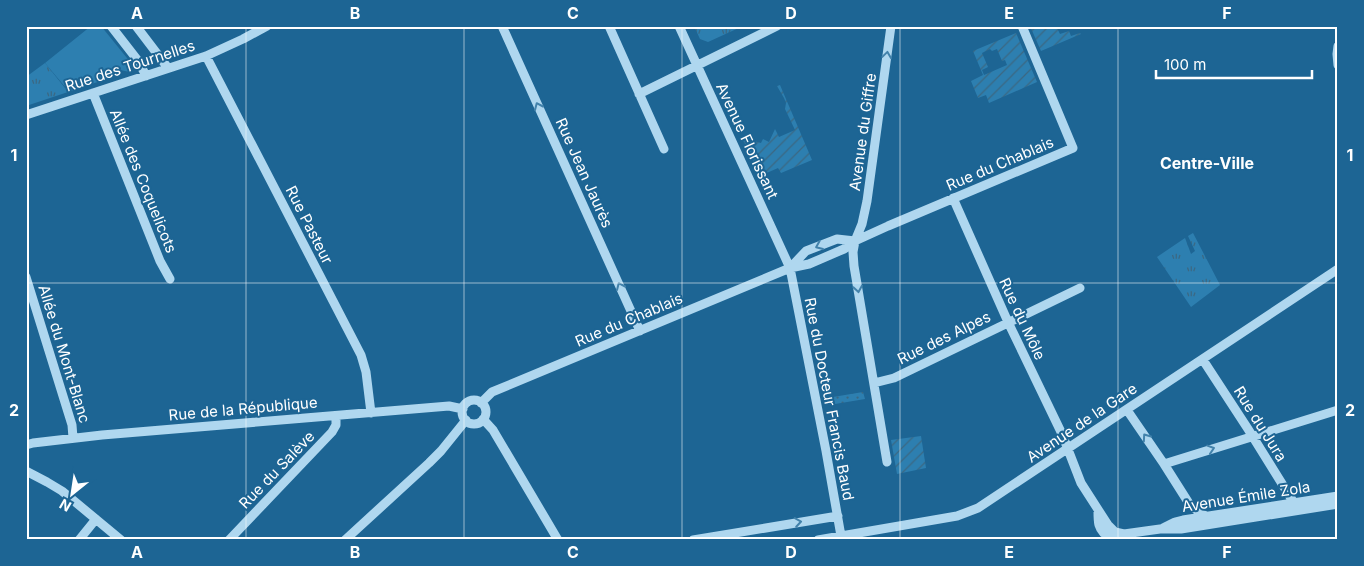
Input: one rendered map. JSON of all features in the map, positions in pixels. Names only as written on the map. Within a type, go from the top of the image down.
[{"type":"street","points":[[110,26],[139,62],[146,76]]},
{"type":"street","points":[[136,26],[168,68]]},
{"type":"street","name":"Rue des Tournelles","points":[[27,114],[206,56],[267,26]]},
{"type":"street","name":"Rue Jean Jaurès","points":[[502,26],[640,331]]},
{"type":"street","points":[[609,26],[664,149]]},
{"type":"street","name":"Avenue Florissant","points":[[679,26],[790,268]]},
{"type":"street","points":[[639,94],[777,26]]},
{"type":"street","name":"Avenue du Giffre","points":[[887,462],[854,266],[854,252],[855,241],[867,201],[891,26]]},
{"type":"street","name":"Rue du Chablais","points":[[482,403],[492,392],[790,268],[809,264],[844,249],[855,241],[1073,148],[1022,26]]},
{"type":"street","points":[[1338,46],[1336,54],[1338,65]]},
{"type":"street","name":"Rue Pasteur","points":[[206,56],[361,355],[366,372],[370,413]]},
{"type":"street","name":"Allée des Coquelicots","points":[[93,93],[160,261],[170,279]]},
{"type":"street","name":"Rue du Môle","points":[[953,198],[1068,450],[1081,483],[1097,510]]},
{"type":"street","name":"Rue du Docteur Francis Baud","points":[[790,268],[841,536]]},
{"type":"street","name":"Avenue de la Gare","points":[[818,540],[957,516],[981,507],[1338,270]]},
{"type":"street","name":"Allée du Mont-Blanc","points":[[26,278],[72,425],[73,438]]},
{"type":"street","name":"Rue des Alpes","points":[[874,383],[894,378],[1080,288]]},
{"type":"street","name":"Rue du Jura","points":[[1203,360],[1294,504]]},
{"type":"street","points":[[470,400],[476,400],[485,407],[486,412],[483,420],[474,423],[466,420],[463,409],[470,400]]},
{"type":"street","name":"Rue de la République","points":[[26,445],[73,438],[449,406],[463,409]]},
{"type":"street","points":[[1127,410],[1190,505],[1207,517]]},
{"type":"street","points":[[1164,464],[1338,410]]},
{"type":"street","name":"Rue du Salève","points":[[229,540],[332,432],[336,425],[336,416]]},
{"type":"street","points":[[345,540],[441,452],[466,420]]},
{"type":"street","points":[[483,420],[493,429],[558,540]]},
{"type":"street","points":[[26,471],[59,489],[121,540]]},
{"type":"street","name":"Avenue Émile Zola","points":[[1160,529],[1183,520],[1338,496]]},
{"type":"street","name":"Avenue Émile Zola","points":[[1097,510],[1100,528],[1108,536],[1115,539],[1160,529],[1176,529],[1338,504]]},
{"type":"street","points":[[1176,529],[1188,512],[1190,505]]},
{"type":"street","name":"Avenue Émile Zola","points":[[1097,510],[1108,526],[1119,534],[1134,534]]},
{"type":"street","points":[[693,540],[838,516]]},
{"type":"street","points":[[79,540],[96,519]]},
{"type":"street","points":[[727,540],[752,535],[758,528]]},
{"type":"green space","points":[[91,26],[101,26],[131,63],[130,72],[120,70],[121,74],[80,88],[77,79],[66,88],[45,63]]},
{"type":"green space","points":[[694,26],[743,26],[708,42],[700,39]]},
{"type":"green space","points":[[1030,26],[1062,26],[1057,28],[1060,34],[1069,31],[1071,36],[1081,34],[1041,51]]},
{"type":"green space","points":[[1016,33],[1037,82],[989,103],[986,95],[978,98],[971,81],[983,75],[973,51]],"holes":[[[990,49],[992,51],[997,49],[1002,61],[1005,60],[1007,65],[984,75],[982,70],[988,67],[982,53]]]},
{"type":"green space","points":[[45,63],[65,88],[77,79],[80,88],[29,105],[26,102],[26,77]]},
{"type":"green space","points":[[780,85],[812,160],[781,173],[778,168],[760,176],[743,140],[749,137],[750,140],[761,143],[763,139],[769,142],[775,129],[779,137],[795,130],[785,109],[786,103],[784,98],[777,86]]},
{"type":"green space","points":[[1193,233],[1220,285],[1191,307],[1157,257],[1185,238],[1191,254],[1195,251],[1188,236]]},
{"type":"green space","points":[[863,392],[865,399],[835,404],[833,397]]},
{"type":"green space","points":[[921,436],[926,468],[897,474],[891,440]]},
{"type":"district","name":"Centre-Ville","points":[[1207,163]]}]
